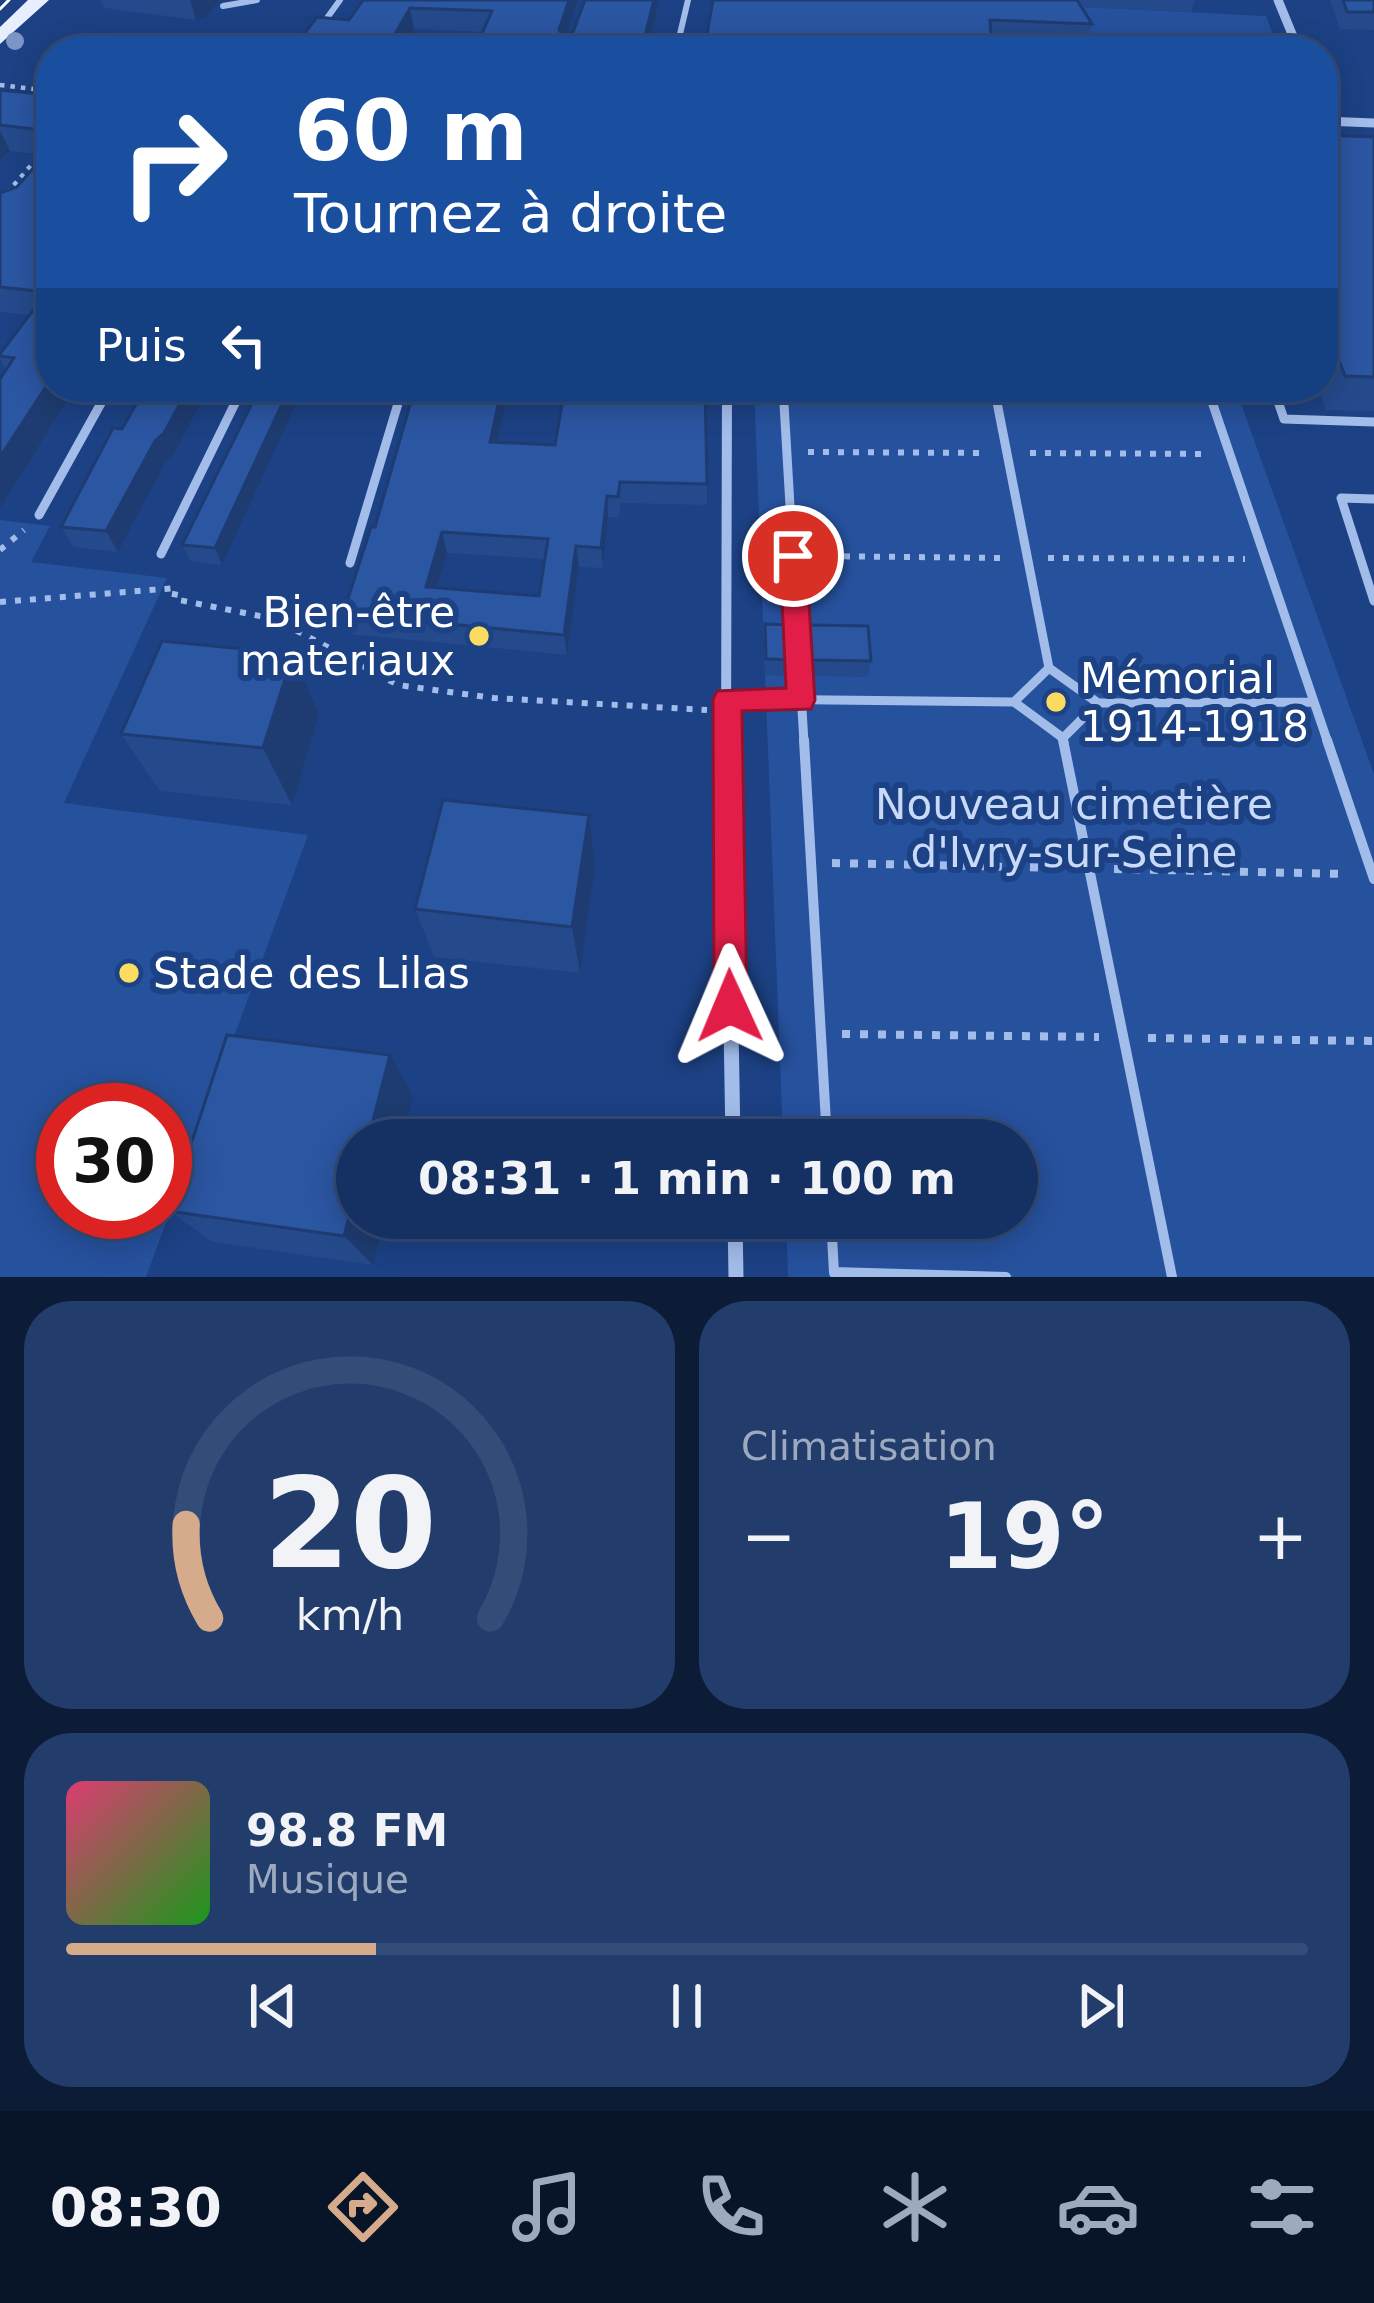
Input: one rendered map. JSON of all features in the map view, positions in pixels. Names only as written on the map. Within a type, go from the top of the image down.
[{"type":"main road","points":[[0,38],[39,0]]},
{"type":"street","points":[[1278,0],[1293,36]]},
{"type":"street","points":[[1338,122],[1374,123]]},
{"type":"street","points":[[727,402],[733,1119]]},
{"type":"street","points":[[735,1239],[736,1277]]},
{"type":"lane","points":[[223,6],[257,0]]},
{"type":"lane","points":[[316,34],[340,0]]},
{"type":"lane","points":[[680,36],[688,0]]},
{"type":"lane","points":[[40,515],[102,402]]},
{"type":"lane","points":[[161,554],[236,402]]},
{"type":"lane","points":[[350,563],[398,402]]},
{"type":"lane","points":[[784,402],[826,1119]]},
{"type":"lane","points":[[997,402],[1049,668],[1099,703],[1314,702]]},
{"type":"lane","points":[[1212,402],[1374,879]]},
{"type":"lane","points":[[1278,402],[1284,419],[1374,422]]},
{"type":"lane","points":[[1374,499],[1341,497],[1374,601]]},
{"type":"lane","points":[[1014,701],[1049,668]]},
{"type":"lane","points":[[727,705],[801,700],[1014,701],[1063,738],[1172,1277]]},
{"type":"lane","points":[[1063,738],[1099,703]]},
{"type":"lane","points":[[832,1239],[834,1275],[1006,1277]]},
{"type":"path","points":[[0,85],[36,89]]},
{"type":"path","points":[[0,201],[36,160]]},
{"type":"path","points":[[0,602],[176,588],[174,598],[275,619],[398,685],[494,698],[727,705]]},
{"type":"green space","points":[[1046,5],[1266,16],[1273,36],[1046,36]]},
{"type":"green space","name":"Nouveau cimetière d'Ivry-sur-Seine","points":[[755,402],[1240,402],[1374,774],[1374,1277],[788,1277],[787,1239],[1038,1239],[1038,1119],[782,1119]]},
{"type":"green space","name":"Stade des Lilas","points":[[0,520],[50,526],[31,562],[167,578],[64,803],[308,835],[192,1151],[192,1083],[36,1083],[36,1239],[160,1239],[146,1277],[0,1277]]},
{"type":"building","points":[[363,0],[569,0],[559,30],[564,36],[481,36],[492,11],[410,8],[394,36],[302,36],[317,17],[349,20]]},
{"type":"building","points":[[585,0],[654,0],[645,36],[567,36],[573,32]]},
{"type":"building","points":[[713,0],[1077,0],[1092,24],[990,20],[991,36],[707,36]]},
{"type":"building","points":[[1343,0],[1374,0],[1374,12],[1347,12]]},
{"type":"building","points":[[0,90],[36,94],[36,129],[0,125]]},
{"type":"building","points":[[1338,136],[1374,137],[1374,377],[1345,376],[1338,357]]},
{"type":"building","points":[[36,165],[36,291],[0,287],[0,193],[17,187]]},
{"type":"building","points":[[36,307],[36,402],[0,457],[0,379],[14,358],[0,354]]},
{"type":"building","points":[[137,402],[181,402],[106,531],[61,527],[113,428],[122,429]]},
{"type":"building","points":[[253,402],[283,402],[215,548],[182,545]]},
{"type":"building","points":[[411,402],[499,402],[490,442],[555,445],[562,402],[705,402],[707,484],[620,482],[618,497],[607,496],[601,548],[576,546],[564,635],[343,614],[371,527],[375,527]],"holes":[[[442,532],[548,539],[539,596],[426,587]]]},
{"type":"building","points":[[765,624],[791,625],[793,660],[766,659]]},
{"type":"building","points":[[809,625],[868,626],[871,661],[811,660]]},
{"type":"building","points":[[162,641],[293,654],[263,748],[121,734]]},
{"type":"building","points":[[443,800],[589,815],[572,927],[415,909]]},
{"type":"building","points":[[227,1035],[390,1055],[373,1119],[336,1119],[336,1235],[192,1214],[192,1141]]},
{"type":"tram line","points":[[0,9],[9,0]]},
{"type":"place","name":"Bien-être materiaux","points":[[479,636]]},
{"type":"place","name":"Mémorial 1914-1918","points":[[1056,702]]},
{"type":"place","name":"Stade des Lilas","points":[[129,973]]},
{"type":"route","points":[[730,1006],[727,699],[801,700],[793,556]]}]
